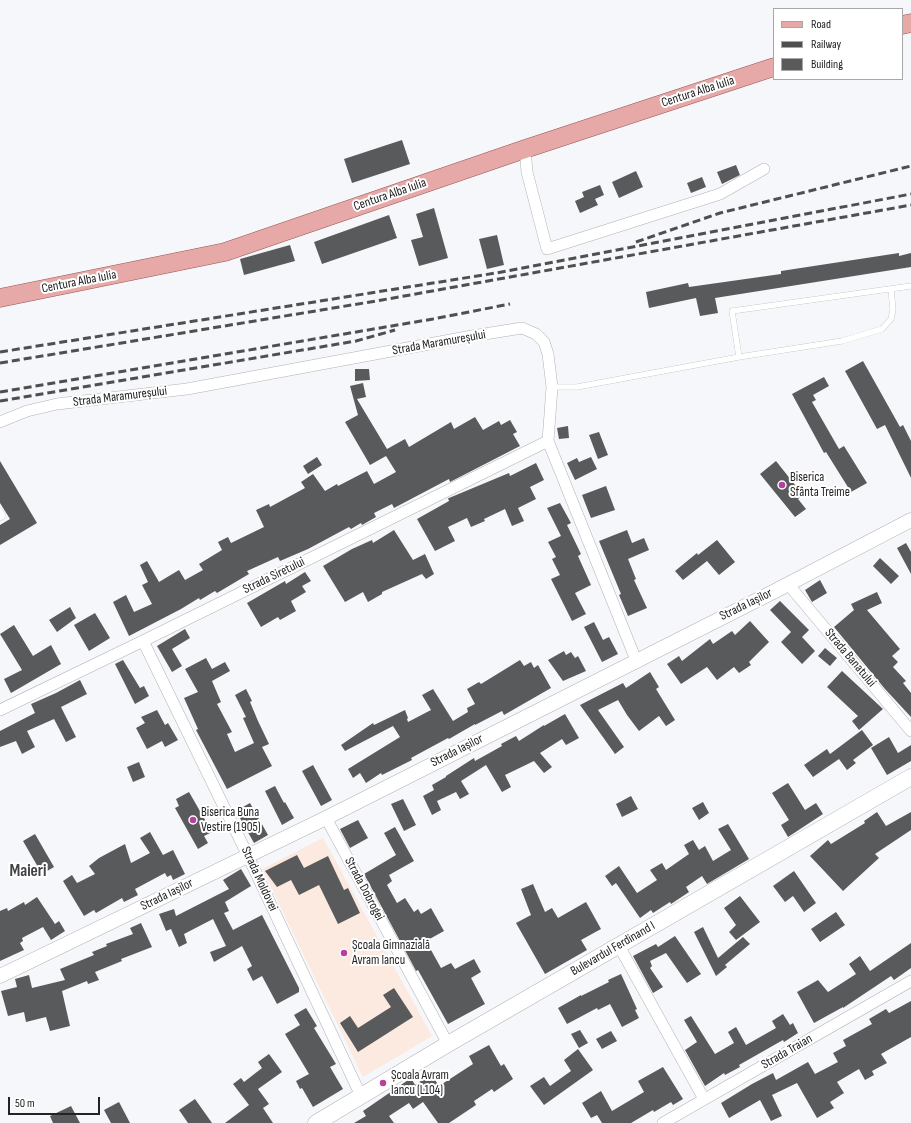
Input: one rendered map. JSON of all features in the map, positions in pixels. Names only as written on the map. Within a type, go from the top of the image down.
[{"type":"main road","name":"Centura Alba Iulia","points":[[0,298],[225,252],[525,149],[773,67]]},
{"type":"main road","name":"Bulevardul Ferdinand I","points":[[316,1123],[448,1044],[911,777]]},
{"type":"street","points":[[525,149],[527,172],[546,249],[720,194],[764,169]]},
{"type":"street","name":"Strada Maramureșului","points":[[0,422],[27,411],[57,404],[187,389],[522,328],[536,334],[544,342],[548,354],[552,387],[548,442],[636,660]]},
{"type":"street","name":"Strada Siretului","points":[[0,710],[548,442]]},
{"type":"street","name":"Strada Iașilor","points":[[0,976],[326,818],[911,520]]},
{"type":"street","name":"Strada Banatului","points":[[788,584],[911,731]]},
{"type":"street","name":"Strada Moldovei","points":[[143,641],[248,856],[361,1096]]},
{"type":"street","name":"Strada Dobrogei","points":[[326,818],[448,1044]]},
{"type":"street","points":[[619,946],[704,1099]]},
{"type":"street","name":"Strada Traian","points":[[663,1123],[911,981]]},
{"type":"lane","points":[[739,357],[732,310],[911,286]]},
{"type":"lane","points":[[552,387],[577,387],[739,357],[842,341],[882,329],[891,319],[893,310],[891,289]]},
{"type":"lane","points":[[0,511],[3,516],[0,518]]},
{"type":"shaded area","name":"Școala Gimnazială Avram Iancu","points":[[323,838],[432,1036],[363,1077],[262,869]]},
{"type":"building","points":[[402,140],[410,164],[352,183],[344,159]]},
{"type":"building","points":[[736,165],[740,175],[722,184],[717,172]]},
{"type":"building","points":[[636,171],[643,187],[619,198],[612,182]]},
{"type":"building","points":[[702,177],[706,187],[691,193],[687,183]]},
{"type":"building","points":[[600,185],[604,195],[595,199],[598,205],[580,213],[575,201],[584,197],[582,192]]},
{"type":"building","points":[[434,208],[448,258],[419,266],[411,240],[423,237],[416,214]]},
{"type":"building","points":[[389,215],[397,238],[322,264],[314,242]]},
{"type":"building","points":[[497,235],[504,265],[487,269],[479,239]]},
{"type":"building","points":[[290,245],[295,261],[244,275],[240,259]]},
{"type":"building","points":[[899,253],[899,256],[911,253],[911,267],[715,298],[718,313],[700,316],[696,298],[649,308],[646,292],[688,283],[689,287],[781,274],[781,271]]},
{"type":"building","points":[[863,361],[900,427],[903,425],[911,441],[911,478],[885,425],[877,429],[845,371]]},
{"type":"building","points":[[355,369],[369,369],[370,380],[355,381]]},
{"type":"building","points":[[824,377],[829,386],[813,395],[816,400],[812,402],[839,449],[844,446],[867,483],[851,492],[826,452],[824,453],[792,394]]},
{"type":"building","points":[[363,383],[366,397],[357,399],[387,449],[405,439],[409,447],[451,422],[454,429],[475,417],[483,430],[499,421],[501,425],[510,420],[517,432],[513,434],[520,446],[450,482],[449,479],[394,508],[392,504],[374,513],[376,517],[362,525],[361,523],[351,529],[349,527],[308,549],[280,561],[278,557],[247,571],[249,574],[217,593],[215,591],[200,600],[199,598],[129,636],[113,602],[126,595],[134,612],[152,604],[142,585],[148,582],[140,565],[147,561],[159,582],[179,570],[185,580],[203,570],[199,564],[222,550],[218,542],[228,537],[231,543],[264,527],[256,510],[269,504],[270,507],[305,488],[301,482],[313,474],[325,491],[367,471],[374,484],[396,472],[386,456],[370,465],[345,422],[358,415],[350,386]]},
{"type":"building","points":[[568,426],[569,438],[559,439],[557,428]]},
{"type":"building","points":[[599,432],[608,455],[598,459],[589,435]]},
{"type":"building","points":[[317,457],[322,465],[308,474],[303,466]]},
{"type":"building","points":[[591,457],[597,469],[575,480],[567,463],[577,458],[579,462]]},
{"type":"building","points":[[0,461],[37,523],[0,545],[0,525],[10,519],[0,503]]},
{"type":"building","name":"Biserica Sfânta Treime","points":[[776,461],[803,495],[798,499],[806,509],[795,517],[760,474]]},
{"type":"building","points":[[536,463],[544,480],[530,487],[536,499],[518,508],[524,521],[512,526],[505,509],[484,519],[485,521],[471,527],[467,518],[448,527],[455,541],[435,551],[417,519],[449,501],[448,498],[509,473],[510,476]]},
{"type":"building","points":[[606,486],[615,510],[591,518],[582,495]]},
{"type":"building","points":[[560,503],[571,523],[567,525],[581,554],[578,556],[591,585],[575,593],[586,614],[572,621],[551,579],[560,575],[552,559],[556,557],[548,542],[561,536],[547,508]]},
{"type":"building","points":[[394,530],[413,560],[425,554],[434,574],[426,579],[422,574],[382,592],[382,594],[368,602],[363,592],[345,602],[323,566],[352,549],[372,540],[373,543]]},
{"type":"building","points":[[627,530],[632,543],[644,538],[649,550],[628,559],[636,579],[634,580],[647,608],[628,616],[619,595],[621,594],[599,541]]},
{"type":"building","points":[[717,540],[735,562],[719,575],[707,561],[683,580],[675,571],[697,553],[698,555]]},
{"type":"building","points":[[906,543],[911,552],[911,574],[897,548]]},
{"type":"building","points":[[880,558],[899,576],[891,584],[873,566]]},
{"type":"building","points":[[305,572],[311,581],[302,586],[306,592],[291,601],[296,611],[280,620],[278,617],[261,627],[247,603],[285,581],[286,584]]},
{"type":"building","points":[[820,580],[827,593],[812,602],[805,590]]},
{"type":"building","points":[[877,592],[882,603],[867,610],[900,649],[892,656],[898,662],[893,667],[906,681],[903,683],[911,693],[911,717],[885,689],[834,627],[854,610],[851,604]]},
{"type":"building","points":[[780,601],[809,630],[802,637],[815,651],[802,664],[781,642],[791,632],[770,610]]},
{"type":"building","points":[[70,607],[76,618],[57,632],[49,620]]},
{"type":"building","points":[[95,613],[110,638],[89,651],[74,625]]},
{"type":"building","points":[[750,621],[769,642],[749,662],[751,665],[739,673],[734,667],[717,680],[707,667],[681,684],[667,664],[679,656],[682,661],[710,639],[713,644],[732,631],[735,635]]},
{"type":"building","points":[[594,622],[603,640],[609,637],[618,654],[602,662],[584,627]]},
{"type":"building","points":[[14,625],[33,656],[51,645],[61,664],[11,693],[4,679],[22,670],[0,634]]},
{"type":"building","points":[[185,629],[190,638],[172,649],[182,666],[172,672],[157,646]]},
{"type":"building","points":[[825,648],[837,658],[830,666],[818,656]]},
{"type":"building","points":[[564,651],[566,655],[571,652],[575,658],[578,656],[586,671],[563,681],[548,660]]},
{"type":"building","points":[[206,658],[212,669],[225,662],[230,671],[212,681],[221,702],[217,704],[232,732],[227,734],[235,752],[254,743],[243,718],[246,717],[235,695],[246,689],[252,701],[250,702],[269,744],[262,747],[272,766],[227,789],[196,730],[198,729],[184,698],[198,692],[185,669]]},
{"type":"building","points":[[123,660],[140,688],[144,686],[149,696],[135,704],[115,664]]},
{"type":"building","points":[[520,660],[524,666],[531,662],[534,668],[538,665],[551,688],[504,715],[502,711],[475,724],[411,758],[412,760],[382,775],[381,773],[366,783],[360,773],[353,778],[348,769],[400,737],[393,726],[345,751],[341,745],[373,723],[374,725],[405,710],[408,722],[431,710],[422,695],[433,689],[453,721],[468,712],[467,708],[475,704],[467,689],[479,682],[481,684]]},
{"type":"building","points":[[842,671],[883,709],[859,730],[852,721],[858,716],[827,687]]},
{"type":"building","points":[[650,672],[659,687],[656,689],[675,720],[666,726],[659,716],[639,731],[618,700],[598,710],[624,747],[615,754],[580,705],[623,683],[626,688]]},
{"type":"building","points":[[80,680],[87,694],[61,707],[76,737],[66,742],[54,719],[27,731],[35,747],[22,754],[16,741],[0,747],[0,731],[35,713],[31,704]]},
{"type":"building","points":[[157,710],[165,725],[168,723],[178,740],[165,747],[162,741],[147,749],[136,728],[145,723],[141,717]]},
{"type":"building","points":[[565,714],[579,738],[566,745],[562,739],[540,753],[552,767],[544,773],[534,761],[505,775],[511,787],[502,792],[486,765],[461,781],[469,794],[460,799],[456,792],[437,801],[441,810],[432,815],[423,796],[434,790],[432,785],[474,758],[475,761],[502,746],[501,744],[516,736],[519,741]]},
{"type":"building","points":[[862,730],[873,745],[853,760],[856,763],[847,770],[839,759],[813,777],[804,765],[827,749],[830,754]]},
{"type":"building","points":[[889,737],[898,753],[911,745],[911,761],[887,775],[871,748]]},
{"type":"building","points":[[139,762],[145,777],[133,782],[127,767]]},
{"type":"building","points":[[313,765],[332,800],[321,806],[302,771]]},
{"type":"building","points":[[788,783],[805,810],[816,803],[823,814],[788,837],[781,825],[789,820],[772,793]]},
{"type":"building","points":[[275,786],[294,818],[282,825],[265,791]]},
{"type":"building","name":"Biserica Buna Vestire (1905)","points":[[189,792],[212,832],[204,836],[208,843],[198,849],[175,808],[179,806],[176,799]]},
{"type":"building","points":[[631,796],[638,809],[622,817],[616,804]]},
{"type":"building","points":[[403,799],[416,825],[404,831],[391,804]]},
{"type":"building","points":[[703,802],[709,813],[699,820],[692,808]]},
{"type":"building","points":[[250,803],[268,835],[254,843],[236,811]]},
{"type":"building","points":[[877,812],[886,826],[911,812],[911,830],[875,854],[879,858],[843,891],[810,856],[828,840],[831,844],[865,823],[864,821]]},
{"type":"building","points":[[358,820],[368,838],[350,848],[340,829]]},
{"type":"building","points":[[728,824],[749,859],[707,884],[702,876],[686,887],[689,892],[671,904],[670,902],[653,913],[651,910],[640,918],[616,883],[612,886],[605,876],[619,866],[637,893],[657,880],[650,870],[662,863],[666,870],[689,854],[684,845],[693,840],[699,850],[705,846],[713,861],[731,850],[718,829]]},
{"type":"building","points":[[395,827],[414,861],[389,875],[392,881],[387,885],[397,903],[405,898],[414,912],[418,909],[421,914],[431,908],[444,931],[426,941],[441,968],[451,963],[455,969],[474,959],[481,972],[471,978],[485,1004],[448,1024],[418,970],[416,971],[364,874],[396,855],[384,833]]},
{"type":"building","points":[[150,832],[163,855],[173,850],[185,874],[173,880],[171,875],[167,877],[165,873],[135,889],[138,895],[124,902],[122,898],[96,913],[94,910],[84,916],[63,881],[72,875],[77,883],[95,874],[89,866],[99,858],[125,844],[131,863],[150,853],[140,838]]},
{"type":"building","points":[[35,834],[54,867],[42,874],[23,841]]},
{"type":"building","points":[[297,855],[304,868],[328,856],[344,890],[348,888],[360,913],[338,924],[319,885],[299,895],[291,880],[277,887],[265,871]]},
{"type":"building","points":[[241,869],[251,886],[225,902],[229,911],[224,913],[233,930],[262,915],[299,988],[299,992],[277,1004],[262,976],[253,981],[247,969],[252,966],[242,946],[214,962],[210,952],[226,946],[213,919],[184,934],[187,943],[179,947],[171,929],[166,931],[159,914],[174,909],[176,916],[229,889],[223,880]]},
{"type":"building","points":[[794,871],[816,903],[804,912],[793,896],[785,902],[773,886]]},
{"type":"building","points":[[533,884],[545,912],[552,908],[558,918],[586,902],[601,929],[581,940],[587,950],[545,974],[516,923],[531,915],[521,889]]},
{"type":"building","points":[[740,896],[760,922],[736,940],[729,932],[736,925],[724,908]]},
{"type":"building","points":[[37,897],[55,924],[59,921],[65,931],[51,940],[43,927],[22,938],[23,941],[20,943],[24,950],[0,961],[0,911],[7,908],[8,911],[24,902],[25,905]]},
{"type":"building","points":[[836,912],[845,925],[820,942],[811,929]]},
{"type":"building","points":[[141,923],[152,947],[121,959],[122,961],[95,972],[99,980],[88,984],[87,981],[62,991],[70,1026],[50,1031],[46,1017],[26,1022],[24,1012],[8,1016],[1,991],[17,987],[15,979],[29,975],[32,988],[65,980],[60,969],[94,955],[92,952],[107,946],[106,944],[133,934],[130,928]]},
{"type":"building","points":[[703,927],[718,958],[743,937],[750,944],[725,965],[727,967],[716,976],[694,932]]},
{"type":"building","points":[[675,936],[701,974],[687,983],[666,953],[650,961],[652,966],[650,968],[663,987],[653,993],[633,956],[656,944],[658,947]]},
{"type":"building","points":[[911,943],[911,968],[894,980],[891,976],[843,1008],[814,1023],[797,992],[818,980],[828,992],[856,974],[849,964],[860,956],[870,971]]},
{"type":"building","points":[[621,974],[637,1009],[635,1010],[639,1018],[622,1027],[610,1004],[598,1010],[597,1008],[567,1024],[558,1008],[609,982],[608,980]]},
{"type":"building","points":[[394,988],[413,1017],[358,1052],[340,1023],[350,1016],[358,1028],[391,1007],[383,995]]},
{"type":"building","points":[[911,1001],[911,1037],[881,1054],[887,1063],[872,1071],[874,1075],[865,1080],[859,1069],[837,1082],[844,1093],[830,1102],[834,1108],[817,1118],[797,1083],[772,1095],[782,1116],[771,1121],[760,1100],[729,1118],[721,1103],[773,1073],[776,1080],[808,1062],[815,1074],[838,1062],[833,1053],[846,1046],[843,1040],[872,1024],[869,1019],[886,1009],[889,1013]]},
{"type":"building","points":[[306,1008],[317,1026],[314,1028],[336,1064],[330,1067],[343,1089],[313,1107],[296,1081],[309,1074],[285,1034],[300,1025],[294,1015]]},
{"type":"building","points":[[783,1014],[790,1025],[793,1023],[798,1033],[784,1042],[783,1040],[739,1065],[740,1067],[725,1075],[724,1073],[705,1086],[685,1050],[697,1042],[684,1020],[691,1016],[715,1054],[734,1043],[728,1032],[736,1027],[746,1045],[776,1028],[772,1021]]},
{"type":"building","points":[[580,1030],[588,1043],[579,1048],[571,1034]]},
{"type":"building","points":[[611,1031],[617,1041],[602,1049],[596,1039]]},
{"type":"building","points":[[489,1045],[501,1066],[504,1064],[513,1079],[494,1092],[492,1089],[474,1101],[476,1105],[449,1123],[438,1123],[423,1102],[413,1109],[409,1103],[389,1116],[394,1123],[354,1123],[366,1116],[363,1111],[411,1078],[415,1085],[431,1074],[439,1086],[473,1064],[469,1056]]},
{"type":"building","points":[[578,1049],[593,1070],[544,1105],[530,1086],[544,1077],[550,1086],[571,1071],[564,1060]]},
{"type":"building","points":[[269,1054],[282,1072],[258,1089],[269,1104],[263,1108],[273,1123],[225,1123],[249,1105],[233,1084],[241,1078],[244,1082],[262,1068],[258,1062]]},
{"type":"building","points":[[663,1067],[683,1099],[673,1105],[671,1102],[654,1112],[653,1110],[631,1123],[602,1123],[597,1115],[591,1118],[582,1103],[601,1091],[612,1111],[644,1092],[638,1081]]},
{"type":"building","points":[[195,1099],[212,1123],[188,1123],[179,1110]]},
{"type":"building","points":[[119,1102],[130,1123],[111,1123],[104,1110]]},
{"type":"building","points":[[71,1106],[80,1123],[53,1123],[50,1116]]},
{"type":"railway","points":[[636,242],[720,213],[911,166]]},
{"type":"railway","points":[[0,352],[496,273],[911,194]]},
{"type":"railway","points":[[0,363],[382,300],[911,205]]},
{"type":"railway","points":[[0,392],[433,319],[510,304]]},
{"type":"railway","points":[[0,401],[356,341],[395,330]]},
{"type":"place","name":"Biserica Sfânta Treime","points":[[782,485]]},
{"type":"place","name":"Biserica Buna Vestire (1905)","points":[[193,820]]},
{"type":"place","name":"Școala Gimnazială Avram Iancu","points":[[344,953]]},
{"type":"place","name":"Școala Avram Iancu (L104)","points":[[383,1083]]},
{"type":"district","name":"Maieri","points":[[28,872]]}]
